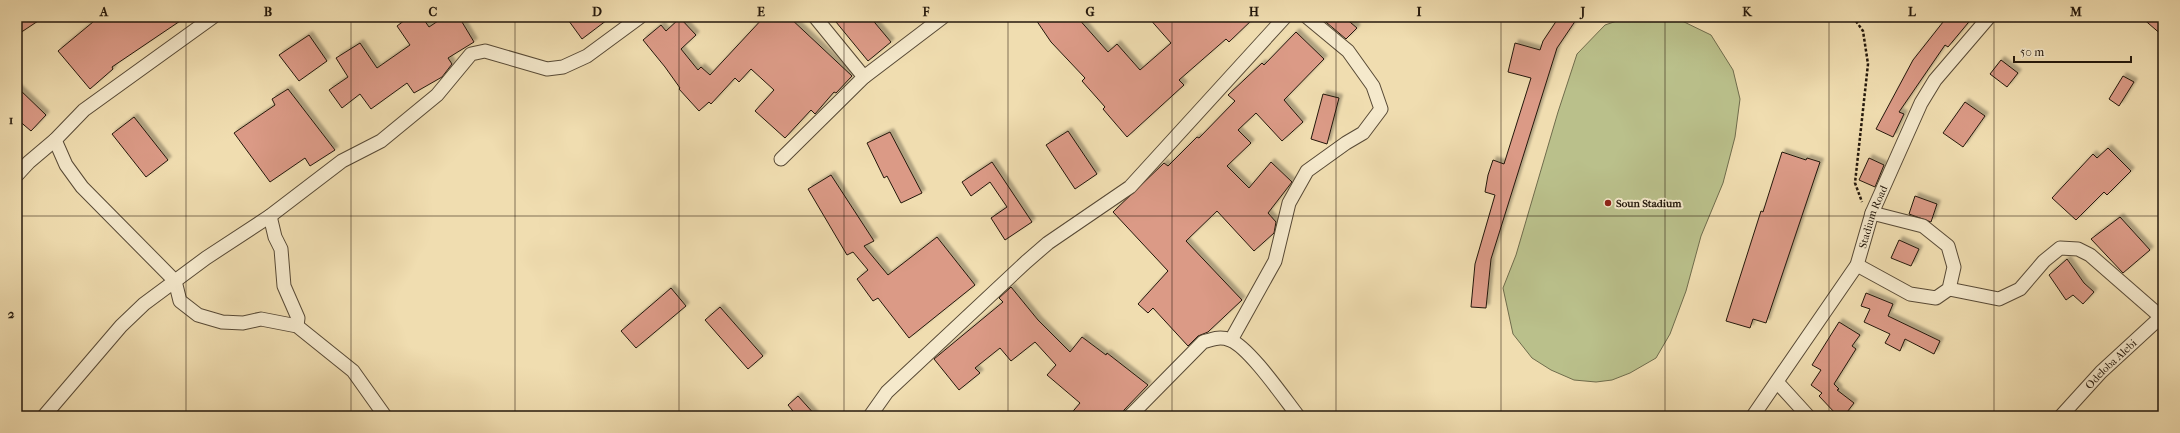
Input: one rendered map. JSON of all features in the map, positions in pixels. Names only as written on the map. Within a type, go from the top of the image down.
[{"type":"street","points":[[17,175],[29,162],[55,140],[84,110],[213,17]]},
{"type":"street","points":[[44,416],[121,326],[144,304],[270,216],[342,161],[381,141],[437,95],[472,54],[485,51],[547,69],[563,67],[587,56],[640,17]]},
{"type":"street","points":[[815,17],[864,77]]},
{"type":"street","points":[[781,159],[864,77],[943,17]]},
{"type":"street","points":[[870,416],[887,392],[1048,242],[1130,187],[1285,17]]},
{"type":"street","points":[[1231,340],[1275,261],[1290,204],[1307,171],[1346,143],[1363,133],[1381,109],[1373,86],[1348,51],[1307,17]]},
{"type":"street","name":"Stadium Road","points":[[1753,416],[1857,265],[1872,213],[1921,103],[1935,80],[1989,17]]},
{"type":"street","points":[[55,140],[66,165],[82,187],[175,281],[180,301],[198,315],[222,322],[243,323],[261,319],[298,326],[353,371],[384,416]]},
{"type":"street","points":[[1857,265],[1910,294],[1936,298],[1948,289],[1954,267],[1948,246],[1923,226],[1872,213]]},
{"type":"street","points":[[270,216],[275,237],[281,249],[284,286],[298,318],[298,326]]},
{"type":"street","points":[[1948,289],[2000,298],[2020,289],[2044,261],[2060,248],[2078,249],[2090,255],[2162,316]]},
{"type":"street","name":"Odeloba Alebi","points":[[2061,416],[2101,372],[2162,316]]},
{"type":"street","points":[[1130,416],[1203,342],[1219,337],[1231,340],[1244,348],[1298,416]]},
{"type":"street","points":[[1777,382],[1808,416]]},
{"type":"path","points":[[1853,17],[1863,31],[1868,64],[1855,183],[1861,201],[1872,213]]},
{"type":"green space","points":[[1628,17],[1678,19],[1711,35],[1733,70],[1740,99],[1735,137],[1723,183],[1701,236],[1686,291],[1670,334],[1656,358],[1630,373],[1612,380],[1596,382],[1574,380],[1551,370],[1532,358],[1513,334],[1503,288],[1516,255],[1558,112],[1577,54],[1605,25]]},
{"type":"building","points":[[17,17],[44,17],[17,35]]},
{"type":"building","points":[[99,17],[186,17],[112,67],[113,69],[90,89],[58,51]]},
{"type":"building","points":[[409,17],[422,17],[429,27],[444,17],[459,17],[474,42],[448,58],[452,64],[442,77],[414,93],[407,83],[371,109],[360,94],[342,108],[329,90],[348,77],[336,58],[360,43],[377,68],[410,45],[397,26]]},
{"type":"building","points":[[566,17],[611,17],[582,39]]},
{"type":"building","points":[[764,17],[789,17],[852,76],[836,93],[834,92],[815,114],[811,110],[785,138],[755,111],[774,90],[751,69],[739,82],[735,78],[711,104],[709,102],[699,111],[679,89],[680,88],[665,67],[643,40],[661,25],[666,31],[680,18],[696,35],[681,49],[698,70],[701,67],[710,75]]},
{"type":"building","points":[[843,17],[870,17],[891,42],[868,61],[836,22]]},
{"type":"building","points":[[1034,17],[1077,17],[1108,52],[1117,44],[1140,70],[1171,43],[1148,17],[1255,17],[1229,42],[1226,39],[1179,80],[1184,85],[1127,137],[1103,109],[1105,107],[1082,81],[1085,78],[1051,42]]},
{"type":"building","points":[[1320,17],[1344,17],[1357,28],[1346,39]]},
{"type":"building","points":[[1559,17],[1578,17],[1557,48],[1491,259],[1486,308],[1471,307],[1475,264],[1495,195],[1485,192],[1488,175],[1493,160],[1504,164],[1531,78],[1508,72],[1515,43],[1540,50],[1543,41]]},
{"type":"building","points":[[1947,17],[1973,17],[1948,47],[1945,45],[1899,112],[1904,114],[1893,137],[1876,129],[1913,60]]},
{"type":"building","points":[[2141,17],[2163,17],[2163,36]]},
{"type":"building","points":[[1296,32],[1324,59],[1284,100],[1303,122],[1282,141],[1256,113],[1238,130],[1251,143],[1227,166],[1249,188],[1271,162],[1292,182],[1268,213],[1276,222],[1274,233],[1254,251],[1217,211],[1186,241],[1242,300],[1208,332],[1198,336],[1188,346],[1153,308],[1148,313],[1138,304],[1168,271],[1113,212],[1164,163],[1168,166],[1197,137],[1199,138],[1235,101],[1228,95],[1262,63],[1264,65]]},
{"type":"building","points":[[309,35],[327,61],[299,81],[279,55]]},
{"type":"building","points":[[2001,60],[2018,73],[2007,87],[1990,74]]},
{"type":"building","points":[[2123,76],[2134,82],[2119,106],[2109,99]]},
{"type":"building","points":[[17,87],[46,115],[31,131],[17,119]]},
{"type":"building","points":[[288,89],[335,150],[310,166],[305,158],[270,182],[234,133],[275,105],[272,99]]},
{"type":"building","points":[[1323,94],[1339,98],[1327,144],[1311,139]]},
{"type":"building","points":[[1965,102],[1985,116],[1963,147],[1943,133]]},
{"type":"building","points":[[134,117],[168,160],[146,177],[112,134]]},
{"type":"building","points":[[1068,131],[1097,174],[1075,189],[1046,145]]},
{"type":"building","points":[[890,132],[922,193],[901,203],[887,176],[884,178],[867,143]]},
{"type":"building","points":[[2108,148],[2131,171],[2107,195],[2104,192],[2076,220],[2052,198],[2093,154],[2097,158]]},
{"type":"building","points":[[1782,152],[1806,160],[1807,158],[1820,162],[1766,323],[1753,319],[1750,328],[1726,321],[1761,211],[1763,212]]},
{"type":"building","points":[[1869,158],[1884,165],[1875,187],[1859,180]]},
{"type":"building","points":[[992,162],[1032,222],[1005,240],[991,218],[1007,207],[990,182],[971,196],[962,182]]},
{"type":"building","points":[[831,175],[874,241],[864,246],[888,275],[937,237],[975,285],[909,338],[878,298],[873,301],[857,279],[868,270],[853,252],[847,255],[808,189]]},
{"type":"building","points":[[1915,196],[1937,204],[1931,222],[1909,214]]},
{"type":"building","points":[[2120,217],[2150,250],[2123,273],[2091,239]]},
{"type":"building","points":[[1899,240],[1919,249],[1911,266],[1891,258]]},
{"type":"building","points":[[2067,259],[2084,283],[2094,292],[2083,304],[2073,295],[2066,300],[2049,275]]},
{"type":"building","points":[[1011,287],[1038,320],[1070,352],[1082,337],[1106,355],[1107,353],[1148,385],[1124,410],[1122,416],[1069,416],[1080,403],[1047,375],[1056,365],[1035,342],[1011,361],[1000,348],[975,368],[980,373],[959,390],[934,359],[1003,302],[999,298]]},
{"type":"building","points":[[671,288],[686,306],[636,348],[621,331]]},
{"type":"building","points":[[1866,293],[1893,304],[1888,316],[1940,341],[1934,354],[1905,339],[1900,351],[1885,343],[1890,334],[1864,322],[1870,309],[1861,306]]},
{"type":"building","points":[[720,307],[763,356],[748,369],[705,320]]},
{"type":"building","points":[[1839,322],[1860,335],[1852,346],[1856,349],[1834,384],[1839,389],[1837,390],[1854,403],[1844,416],[1836,414],[1819,396],[1822,393],[1811,385],[1821,370],[1812,365]]},
{"type":"building","points":[[798,396],[816,416],[797,416],[788,405]]},
{"type":"place","name":"Soun Stadium","points":[[1608,203]]}]
